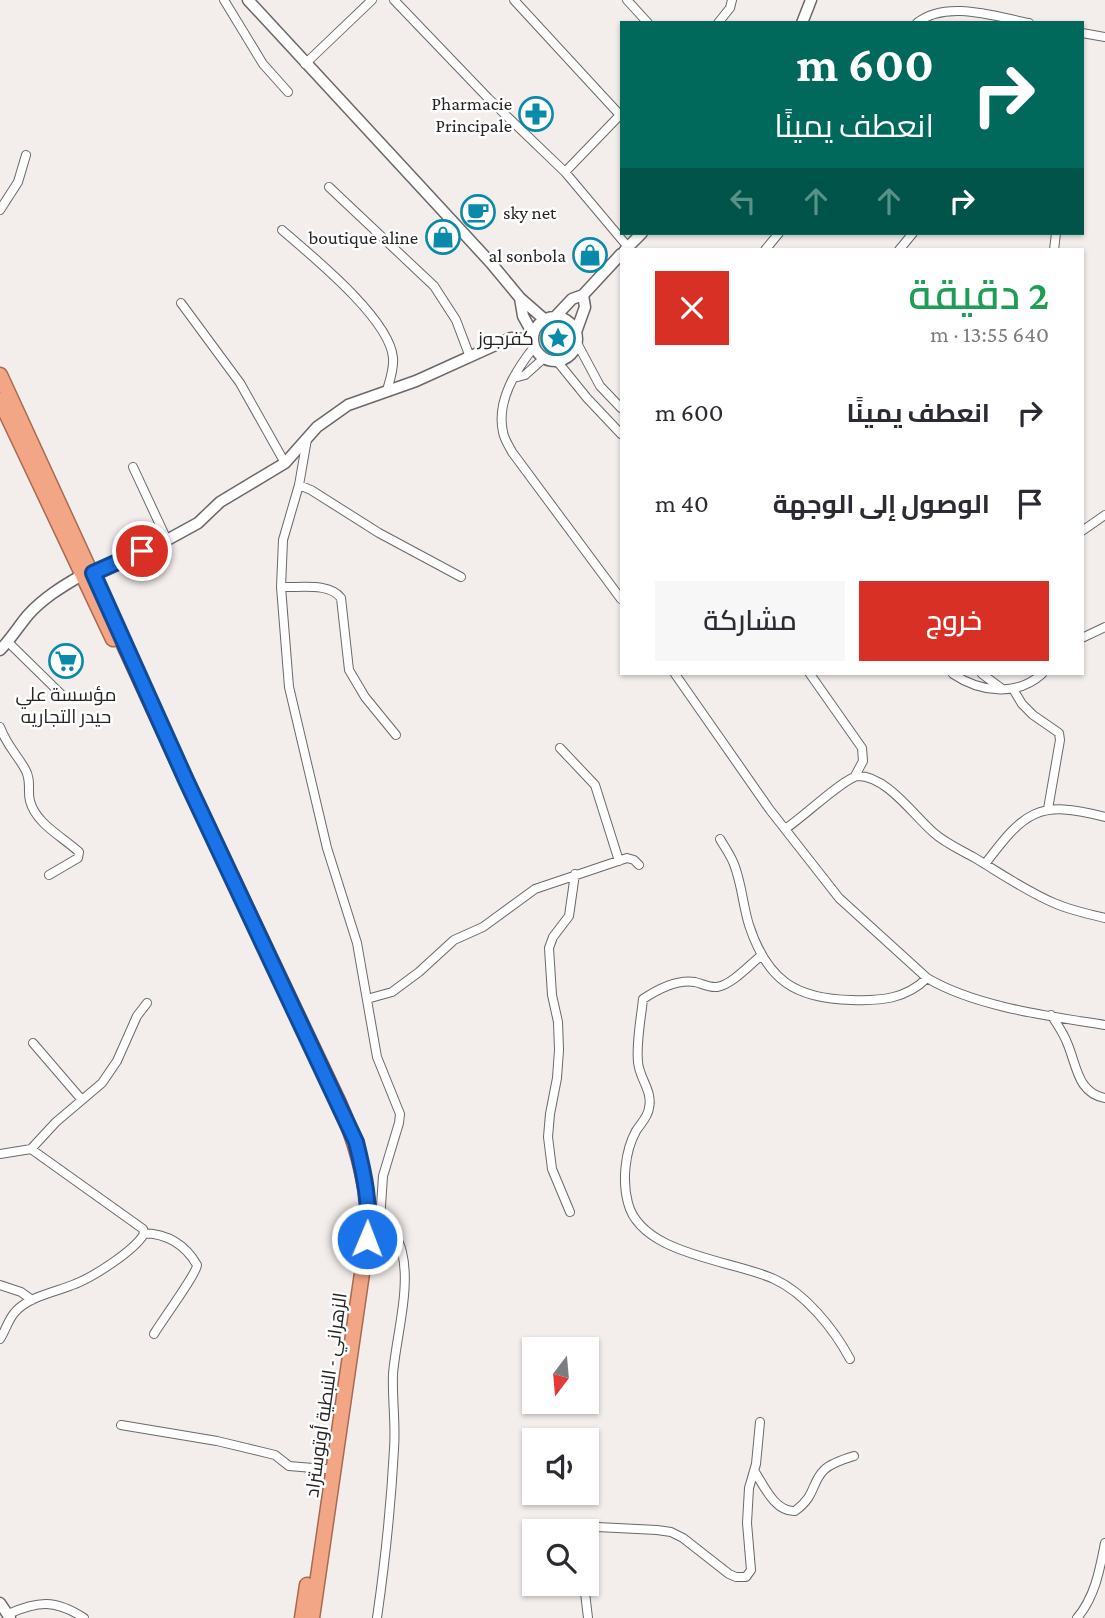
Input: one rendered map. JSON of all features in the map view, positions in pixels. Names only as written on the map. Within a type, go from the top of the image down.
[{"type":"highway","name":"الزهراني - النبطية أوتوستراد","points":[[0,375],[7,407],[356,1142],[375,1219],[321,1530],[302,1618]]},
{"type":"highway","name":"الزهراني - النبطية أوتوستراد","points":[[87,574],[279,989],[340,1125],[353,1163],[362,1217],[325,1469],[312,1618]]},
{"type":"street","points":[[224,0],[262,64],[288,92]]},
{"type":"street","points":[[248,0],[520,298],[544,319]]},
{"type":"street","points":[[306,64],[372,0]]},
{"type":"street","points":[[394,0],[565,172],[623,248]]},
{"type":"street","points":[[514,0],[620,113]]},
{"type":"street","points":[[627,0],[646,21]]},
{"type":"street","points":[[720,21],[730,8],[732,0]]},
{"type":"street","points":[[803,21],[811,0]]},
{"type":"street","points":[[919,21],[932,10],[950,6],[978,9],[1020,21]]},
{"type":"street","points":[[1084,33],[1105,37]]},
{"type":"street","points":[[565,172],[620,115]]},
{"type":"street","points":[[0,210],[18,182],[26,155]]},
{"type":"street","points":[[329,187],[434,286],[456,320],[470,357]]},
{"type":"street","points":[[282,230],[338,281],[383,331],[393,357],[387,390]]},
{"type":"street","points":[[628,248],[640,235]]},
{"type":"street","points":[[556,316],[572,299],[583,295],[620,256]]},
{"type":"street","points":[[520,298],[523,316],[533,341],[544,358],[557,361],[570,355],[585,307],[583,295]]},
{"type":"street","points":[[181,303],[240,383],[285,463]]},
{"type":"street","points":[[620,407],[600,386],[565,319],[556,316],[538,323],[533,341],[517,368],[504,400],[502,415],[503,433],[512,452],[620,598]]},
{"type":"street","points":[[61,694],[4,646],[28,614],[46,598],[87,574],[167,540],[198,523],[220,502],[285,463],[317,427],[348,405],[416,381],[511,338],[533,341]]},
{"type":"street","points":[[514,378],[525,375],[544,358]]},
{"type":"street","points":[[557,361],[620,434]]},
{"type":"street","points":[[307,439],[299,485],[283,541],[281,587],[289,687],[327,848],[357,943],[377,1057],[400,1114],[383,1176],[375,1219],[392,1232],[400,1246],[404,1275],[393,1376],[393,1471],[377,1618]]},
{"type":"street","points":[[133,467],[167,540]]},
{"type":"street","points":[[299,485],[379,533],[461,577]]},
{"type":"street","points":[[1084,530],[1105,515]]},
{"type":"street","points":[[281,587],[328,589],[338,594],[341,598],[349,670],[365,697],[396,735]]},
{"type":"street","points":[[1084,637],[1105,627]]},
{"type":"street","points":[[676,675],[803,855],[839,898],[927,978],[957,992],[1003,1005],[1105,1025]]},
{"type":"street","points":[[785,829],[855,776],[863,761],[862,748],[811,675]]},
{"type":"street","points":[[955,675],[967,683],[983,688],[1013,689],[1028,684],[1041,675]]},
{"type":"street","points":[[983,675],[1001,688]]},
{"type":"street","points":[[1013,689],[1032,715],[1059,733],[1048,809]]},
{"type":"street","points":[[0,727],[11,751],[25,770],[30,783],[30,803],[36,815],[79,852],[78,858],[49,876]]},
{"type":"street","points":[[560,748],[595,785],[619,861]]},
{"type":"street","points":[[855,776],[876,781],[916,812],[934,833],[985,864],[1054,903],[1105,918]]},
{"type":"street","points":[[985,864],[1027,816],[1048,809],[1105,817]]},
{"type":"street","points":[[720,839],[735,866],[748,923],[762,955],[782,982],[801,992],[822,998],[857,1000],[890,998],[910,992],[927,978]]},
{"type":"street","points":[[367,999],[392,992],[454,940],[484,927],[535,889],[631,858],[639,864]]},
{"type":"street","points":[[570,1212],[552,1169],[548,1137],[559,1050],[549,948],[553,936],[569,916],[575,874]]},
{"type":"street","points":[[762,955],[719,987],[683,982],[643,999],[638,1065],[650,1100],[648,1113],[628,1148],[626,1195],[629,1207],[644,1228],[663,1242],[787,1286],[820,1317],[850,1359]]},
{"type":"street","points":[[0,1154],[31,1149],[56,1122],[105,1079],[117,1061],[137,1016],[147,1003]]},
{"type":"street","points":[[1051,1015],[1068,1043],[1080,1080],[1094,1096],[1105,1098]]},
{"type":"street","points":[[33,1043],[82,1100]]},
{"type":"street","points":[[31,1149],[143,1229],[144,1233]]},
{"type":"street","points":[[0,1339],[17,1309],[97,1272],[137,1244],[144,1233]]},
{"type":"street","points":[[144,1233],[159,1234],[177,1241],[197,1265],[196,1273],[182,1289],[154,1334]]},
{"type":"street","points":[[0,1285],[21,1292],[32,1300]]},
{"type":"street","points":[[599,1527],[671,1532],[683,1538],[729,1574],[746,1577],[751,1570],[747,1523],[749,1488],[755,1472],[760,1422]]},
{"type":"street","points":[[121,1425],[217,1441],[275,1455],[289,1466],[325,1469]]},
{"type":"street","points":[[755,1472],[776,1503],[786,1511],[795,1511],[813,1493],[822,1472],[854,1456]]},
{"type":"street","points":[[1077,1618],[1090,1599],[1100,1572],[1105,1543]]},
{"type":"street","points":[[585,1596],[588,1618]]},
{"type":"street","points":[[0,1603],[9,1616],[32,1604],[48,1604],[63,1607],[84,1618]]},
{"type":"place","name":"Pharmacie Principale","points":[[536,114]]},
{"type":"place","name":"sky net","points":[[478,212]]},
{"type":"place","name":"boutique aline","points":[[443,237]]},
{"type":"place","name":"al sonbola","points":[[590,255]]},
{"type":"place","name":"كفرجوز","points":[[558,338]]},
{"type":"place","name":"مؤسسة علي حيدر التجاريه","points":[[66,661]]},
{"type":"route","points":[[142,551],[93,573],[186,780],[356,1142],[370,1217],[367,1239]]}]
